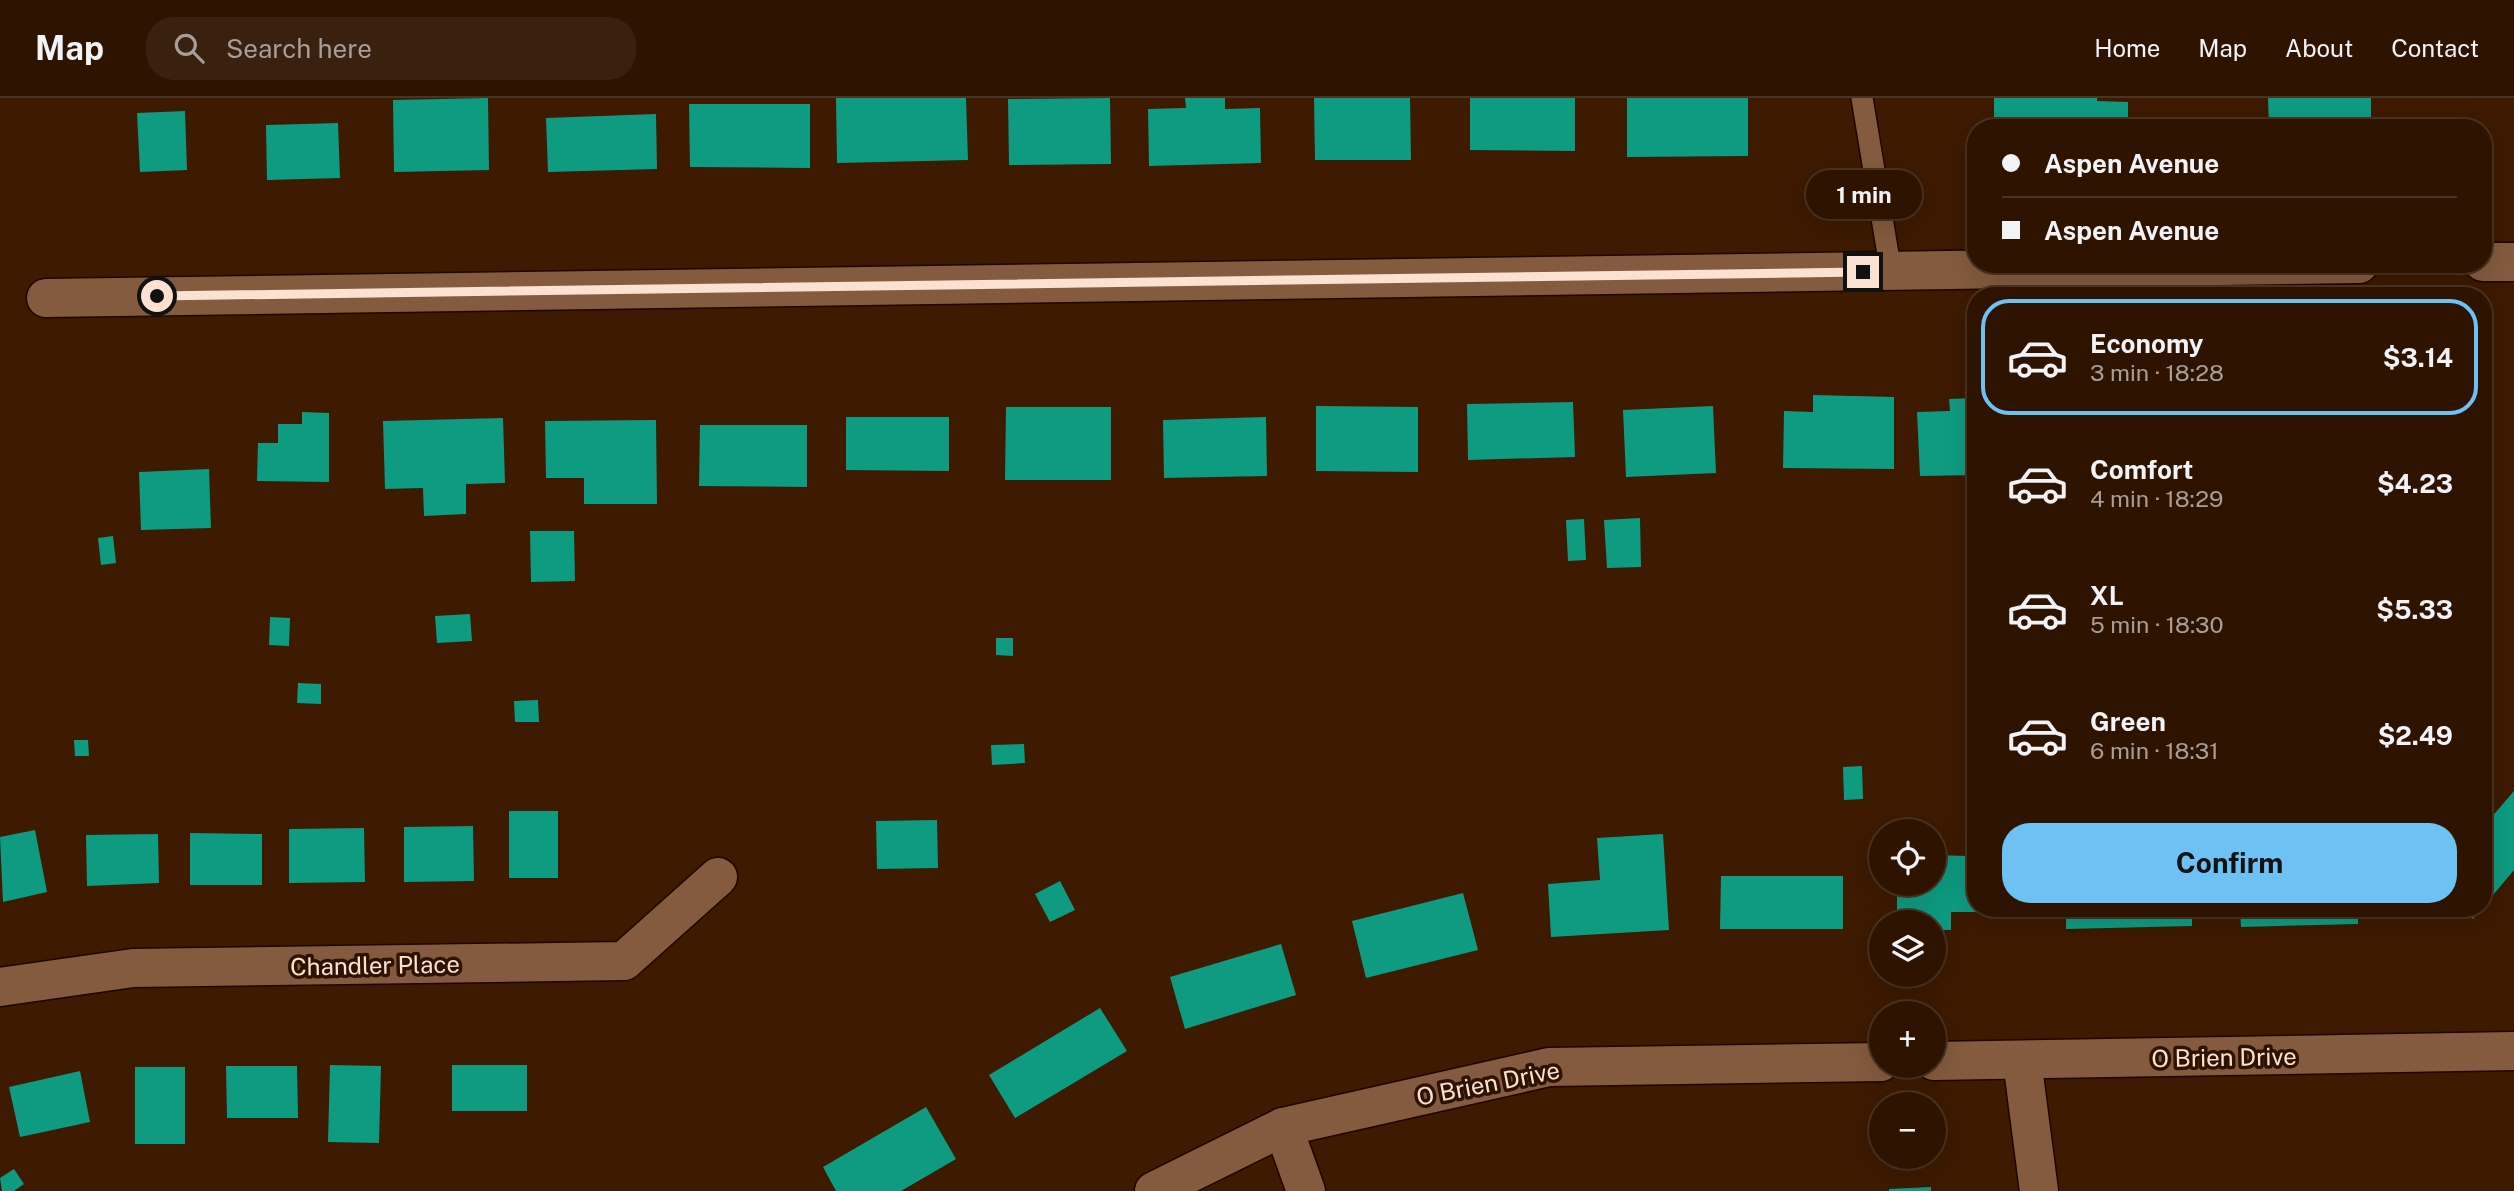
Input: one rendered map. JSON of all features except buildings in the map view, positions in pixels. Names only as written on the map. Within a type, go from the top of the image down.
[{"type":"street","points":[[2492,262],[2514,262]]},
{"type":"street","points":[[46,298],[1967,271]]},
{"type":"street","name":"Chandler Place","points":[[0,987],[133,968],[624,961],[718,877]]},
{"type":"street","name":"O Brien Drive","points":[[1946,1061],[2514,1051]]},
{"type":"street","points":[[2022,1060],[2039,1191]]},
{"type":"street","name":"O Brien Drive","points":[[1154,1191],[1283,1127],[1549,1067],[1869,1062]]},
{"type":"street","points":[[1283,1127],[1306,1191]]},
{"type":"lane","points":[[1863,98],[1891,272]]},
{"type":"route","points":[[157,296],[1863,272]]}]
